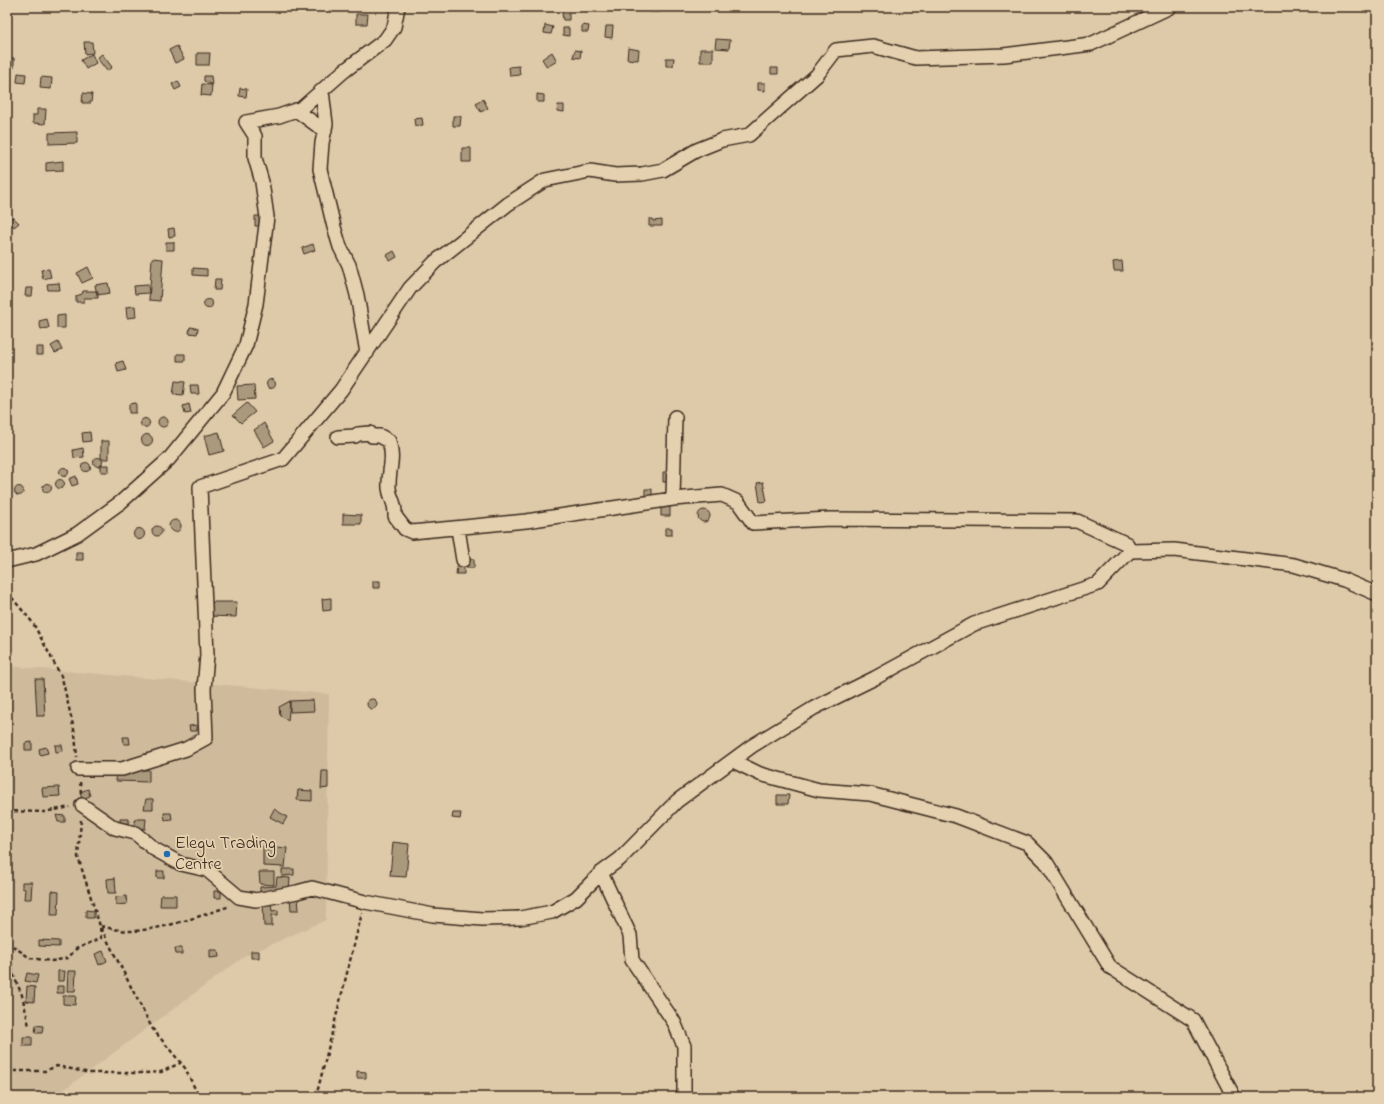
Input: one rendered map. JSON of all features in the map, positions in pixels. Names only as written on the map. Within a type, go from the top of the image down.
[{"type":"street","points":[[7,561],[36,554],[77,534],[121,502],[169,459],[223,393],[246,345],[263,258],[267,217],[263,188],[256,158],[255,136],[246,122],[280,116],[302,108],[344,71],[385,40],[394,27],[398,7]]},
{"type":"street","points":[[78,769],[122,769],[186,749],[206,738],[204,689],[206,655],[200,487],[283,460],[341,390],[410,288],[435,262],[508,204],[545,180],[590,170],[615,175],[642,174],[663,170],[697,150],[722,140],[749,135],[817,75],[836,50],[873,46],[916,58],[1004,55],[1091,44],[1170,7]]},
{"type":"street","points":[[322,91],[326,124],[320,169],[325,195],[334,227],[340,247],[349,265],[357,294],[367,353]]},
{"type":"street","points":[[296,110],[325,131]]},
{"type":"street","points":[[673,499],[675,417]]},
{"type":"street","points":[[338,437],[370,433],[372,436],[380,436],[389,440],[393,456],[389,489],[396,505],[395,516],[405,529],[412,532],[458,529],[673,499],[722,495],[738,502],[752,523],[830,519],[1077,521],[1127,544],[1130,551]]},
{"type":"street","points":[[458,529],[463,560]]},
{"type":"street","points":[[82,805],[115,828],[134,833],[154,849],[174,860],[207,870],[239,897],[256,900],[312,888],[365,902],[433,915],[482,919],[520,918],[552,912],[576,898],[601,873],[620,859],[677,801],[732,760],[814,708],[875,678],[974,624],[1098,584],[1130,551],[1174,550],[1294,565],[1344,580],[1377,594]]},
{"type":"street","points":[[732,760],[760,774],[819,790],[870,794],[956,816],[1027,843],[1046,862],[1110,967],[1192,1020],[1234,1097]]},
{"type":"street","points":[[601,873],[630,935],[632,960],[674,1022],[684,1046],[684,1097]]},
{"type":"path","points":[[7,592],[33,624],[62,678],[75,734],[82,805],[78,857],[100,926],[152,1028],[185,1068],[199,1097]]},
{"type":"path","points":[[7,813],[44,812],[82,805]]},
{"type":"path","points":[[7,859],[7,868]]},
{"type":"path","points":[[100,926],[130,931],[142,930],[256,900]]},
{"type":"path","points":[[316,1097],[365,902]]},
{"type":"path","points":[[7,942],[30,958],[52,961],[68,958],[76,949],[101,938],[100,926]]},
{"type":"path","points":[[7,942],[13,974],[22,995],[29,1026]]},
{"type":"path","points":[[7,984],[13,974]]},
{"type":"path","points":[[7,1071],[45,1070],[57,1066],[90,1074],[145,1073],[161,1072],[180,1063]]},
{"type":"shaded area","name":"Elegu Trading Centre","points":[[7,666],[329,694],[326,920],[245,956],[54,1097],[7,1097]]},
{"type":"building","points":[[650,7],[660,7],[660,12],[650,12]]},
{"type":"building","points":[[562,13],[569,13],[569,20],[563,20]]},
{"type":"building","points":[[356,14],[368,14],[367,24],[356,24]]},
{"type":"building","points":[[545,25],[553,27],[551,34],[544,33]]},
{"type":"building","points":[[582,25],[589,26],[588,32],[582,32]]},
{"type":"building","points":[[606,26],[613,26],[612,38],[605,37]]},
{"type":"building","points":[[563,28],[569,28],[569,36],[563,35]]},
{"type":"building","points":[[716,39],[730,40],[729,49],[715,48]]},
{"type":"building","points":[[84,42],[92,42],[93,53],[85,54]]},
{"type":"building","points":[[177,46],[184,59],[175,63],[169,50]]},
{"type":"building","points":[[628,48],[639,50],[638,60],[627,59]]},
{"type":"building","points":[[700,49],[713,49],[713,62],[700,62]]},
{"type":"building","points":[[575,50],[581,51],[580,58],[573,57]]},
{"type":"building","points":[[552,52],[557,61],[547,67],[542,59]]},
{"type":"building","points":[[197,53],[210,53],[209,65],[197,65]]},
{"type":"building","points":[[92,54],[96,63],[86,69],[81,60]]},
{"type":"building","points":[[102,54],[112,67],[107,71],[97,58]]},
{"type":"building","points":[[7,58],[14,58],[14,68],[7,68]]},
{"type":"building","points":[[666,58],[674,58],[673,66],[666,66]]},
{"type":"building","points":[[519,66],[520,75],[510,76],[509,67]]},
{"type":"building","points":[[771,68],[778,68],[778,74],[771,74]]},
{"type":"building","points":[[18,73],[26,74],[25,83],[17,82]]},
{"type":"building","points":[[204,76],[211,76],[212,85],[204,81]]},
{"type":"building","points":[[41,77],[52,78],[51,89],[40,88]]},
{"type":"building","points":[[178,81],[181,87],[175,90],[172,84]]},
{"type":"building","points":[[758,83],[765,83],[765,91],[758,90]]},
{"type":"building","points":[[202,84],[212,85],[211,96],[201,95]]},
{"type":"building","points":[[240,88],[247,89],[246,97],[239,96]]},
{"type":"building","points":[[83,93],[92,94],[91,103],[82,103]]},
{"type":"building","points":[[537,94],[544,95],[544,102],[537,102]]},
{"type":"building","points":[[483,99],[488,108],[481,112],[476,104]]},
{"type":"building","points":[[558,105],[564,105],[564,112],[557,111]]},
{"type":"building","points":[[37,109],[46,109],[45,124],[33,123],[33,115],[37,115]]},
{"type":"building","points":[[453,116],[461,116],[460,126],[453,126]]},
{"type":"building","points":[[422,118],[423,125],[415,126],[414,119]]},
{"type":"building","points":[[77,132],[77,143],[49,144],[49,133]]},
{"type":"building","points":[[462,148],[471,148],[471,162],[462,162]]},
{"type":"building","points":[[63,161],[63,170],[46,171],[46,163]]},
{"type":"building","points":[[255,216],[264,216],[264,226],[255,226]]},
{"type":"building","points":[[13,217],[19,223],[14,227],[8,221]]},
{"type":"building","points":[[649,219],[653,219],[653,221],[662,220],[662,226],[649,226]]},
{"type":"building","points":[[174,228],[175,236],[169,237],[168,229]]},
{"type":"building","points":[[166,242],[174,242],[174,250],[166,250]]},
{"type":"building","points":[[313,244],[315,250],[304,254],[302,248]]},
{"type":"building","points":[[394,251],[397,257],[390,261],[387,255]]},
{"type":"building","points":[[152,258],[163,259],[160,301],[149,300]]},
{"type":"building","points":[[1122,261],[1123,271],[1114,271],[1113,262]]},
{"type":"building","points":[[88,267],[93,278],[82,283],[77,273]]},
{"type":"building","points":[[193,268],[207,269],[207,276],[193,275]]},
{"type":"building","points":[[49,269],[51,277],[43,279],[41,270]]},
{"type":"building","points":[[215,279],[221,279],[220,290],[214,290]]},
{"type":"building","points":[[59,283],[60,290],[48,290],[47,284]]},
{"type":"building","points":[[108,283],[110,293],[97,295],[95,285]]},
{"type":"building","points":[[148,285],[149,293],[135,294],[134,286]]},
{"type":"building","points":[[26,288],[33,288],[32,296],[25,296]]},
{"type":"building","points":[[83,291],[98,291],[98,298],[84,298],[84,302],[76,302],[76,296],[82,294]]},
{"type":"building","points":[[208,299],[213,304],[208,309],[203,304]]},
{"type":"building","points":[[135,306],[136,317],[127,318],[126,307]]},
{"type":"building","points":[[65,315],[65,328],[57,328],[57,316]]},
{"type":"building","points":[[47,319],[49,328],[41,329],[39,321]]},
{"type":"building","points":[[190,327],[198,328],[197,334],[189,333]]},
{"type":"building","points":[[58,342],[62,350],[55,353],[51,346]]},
{"type":"building","points":[[36,347],[43,347],[43,355],[36,355]]},
{"type":"building","points":[[177,354],[185,354],[185,361],[177,361]]},
{"type":"building","points":[[123,361],[126,370],[118,372],[116,363]]},
{"type":"building","points":[[271,379],[276,384],[271,389],[266,384]]},
{"type":"building","points":[[175,381],[185,382],[183,395],[173,394]]},
{"type":"building","points":[[190,385],[198,385],[199,394],[191,394]]},
{"type":"building","points":[[254,385],[255,399],[238,400],[237,386]]},
{"type":"building","points":[[136,403],[136,413],[129,413],[129,404]]},
{"type":"building","points":[[247,403],[255,412],[241,423],[233,415]]},
{"type":"building","points":[[189,404],[191,413],[185,414],[183,406]]},
{"type":"building","points":[[163,417],[168,422],[163,427],[158,422]]},
{"type":"building","points":[[145,418],[150,423],[145,428],[140,423]]},
{"type":"building","points":[[264,423],[274,441],[264,447],[254,430]]},
{"type":"building","points":[[90,432],[91,441],[83,442],[82,433]]},
{"type":"building","points":[[219,432],[224,451],[209,455],[204,436]]},
{"type":"building","points":[[147,434],[151,436],[153,440],[151,444],[147,446],[143,444],[141,440],[143,436]]},
{"type":"building","points":[[101,441],[109,441],[109,459],[101,459]]},
{"type":"building","points":[[83,448],[84,457],[74,458],[73,450]]},
{"type":"building","points":[[98,457],[103,462],[98,467],[93,462]]},
{"type":"building","points":[[86,462],[91,467],[86,472],[81,467]]},
{"type":"building","points":[[101,465],[109,465],[109,472],[101,472]]},
{"type":"building","points":[[64,467],[69,472],[64,477],[59,472]]},
{"type":"building","points":[[663,472],[669,472],[670,482],[663,482]]},
{"type":"building","points":[[76,476],[78,484],[72,486],[69,479]]},
{"type":"building","points":[[60,479],[65,484],[60,489],[55,484]]},
{"type":"building","points":[[763,482],[767,501],[760,502],[757,483]]},
{"type":"building","points":[[47,483],[52,488],[47,493],[42,488]]},
{"type":"building","points":[[19,486],[24,491],[19,496],[14,491]]},
{"type":"building","points":[[645,489],[652,489],[652,497],[645,497]]},
{"type":"building","points":[[661,507],[670,507],[670,516],[661,516]]},
{"type":"building","points":[[702,510],[706,510],[710,516],[706,522],[702,522],[698,518],[698,514]]},
{"type":"building","points":[[343,514],[361,515],[361,524],[343,524]]},
{"type":"building","points":[[173,520],[177,520],[181,526],[177,532],[173,532],[169,528],[169,524]]},
{"type":"building","points":[[155,526],[159,526],[161,527],[161,535],[155,536],[152,533],[152,529]]},
{"type":"building","points":[[665,528],[672,528],[672,535],[665,535]]},
{"type":"building","points":[[137,529],[141,529],[143,530],[143,538],[137,539],[134,536],[134,532]]},
{"type":"building","points":[[76,552],[83,552],[83,560],[76,560]]},
{"type":"building","points":[[466,559],[474,559],[474,568],[466,568]]},
{"type":"building","points":[[457,566],[464,566],[464,574],[456,574]]},
{"type":"building","points":[[373,581],[380,581],[380,588],[373,588]]},
{"type":"building","points":[[331,598],[331,610],[323,611],[322,599]]},
{"type":"building","points":[[209,602],[237,602],[236,617],[209,616]]},
{"type":"building","points":[[35,679],[43,679],[45,716],[37,716]]},
{"type":"building","points":[[370,699],[374,699],[377,704],[374,709],[370,709],[367,706],[367,702]]},
{"type":"building","points":[[313,700],[314,711],[290,712],[290,701]]},
{"type":"building","points":[[290,701],[288,721],[280,715],[279,707]]},
{"type":"building","points":[[197,725],[197,731],[190,731],[189,726]]},
{"type":"building","points":[[123,737],[129,737],[130,744],[124,744]]},
{"type":"building","points":[[32,742],[32,750],[25,750],[25,743]]},
{"type":"building","points":[[55,745],[62,745],[63,751],[56,752]]},
{"type":"building","points":[[46,747],[48,753],[40,755],[39,749]]},
{"type":"building","points":[[117,769],[149,770],[149,782],[116,781]]},
{"type":"building","points":[[322,771],[328,771],[328,788],[321,789]]},
{"type":"building","points":[[59,787],[60,796],[43,797],[42,788]]},
{"type":"building","points":[[88,789],[90,796],[82,799],[80,792]]},
{"type":"building","points":[[298,790],[312,791],[312,801],[297,800]]},
{"type":"building","points":[[777,795],[789,795],[788,804],[777,804]]},
{"type":"building","points":[[146,799],[153,799],[153,809],[144,809]]},
{"type":"building","points":[[274,809],[287,817],[283,824],[270,817]]},
{"type":"building","points":[[164,813],[171,813],[172,819],[165,820]]},
{"type":"building","points":[[453,813],[461,813],[460,819],[452,818]]},
{"type":"building","points":[[56,815],[65,816],[65,822],[58,822]]},
{"type":"building","points":[[120,819],[129,819],[129,827],[120,827]]},
{"type":"building","points":[[135,819],[146,819],[145,829],[134,827]]},
{"type":"building","points":[[393,842],[409,844],[406,877],[390,876]]},
{"type":"building","points":[[263,846],[287,848],[285,867],[263,866]]},
{"type":"building","points":[[282,869],[294,869],[294,875],[282,876]]},
{"type":"building","points":[[157,871],[164,871],[164,878],[157,878]]},
{"type":"building","points":[[259,872],[274,872],[274,885],[260,884]]},
{"type":"building","points":[[277,877],[290,878],[289,891],[260,892],[260,887],[276,886]]},
{"type":"building","points":[[115,878],[116,893],[108,893],[107,879]]},
{"type":"building","points":[[22,882],[32,882],[31,899],[24,899],[25,889],[22,888]]},
{"type":"building","points":[[52,891],[59,892],[58,915],[51,915]]},
{"type":"building","points":[[214,891],[221,891],[221,898],[214,898]]},
{"type":"building","points":[[161,895],[176,895],[176,906],[160,906]]},
{"type":"building","points":[[126,896],[127,904],[116,905],[116,897]]},
{"type":"building","points":[[290,897],[298,897],[299,910],[291,910]]},
{"type":"building","points":[[263,902],[271,902],[272,911],[278,910],[278,915],[272,915],[272,926],[264,926]]},
{"type":"building","points":[[86,910],[94,911],[94,918],[86,918]]},
{"type":"building","points":[[39,940],[59,941],[59,947],[39,946]]},
{"type":"building","points":[[175,948],[182,948],[182,954],[176,954]]},
{"type":"building","points":[[210,950],[218,950],[219,957],[210,958]]},
{"type":"building","points":[[103,951],[107,961],[99,965],[95,954]]},
{"type":"building","points":[[251,951],[259,951],[259,958],[251,958]]},
{"type":"building","points":[[58,971],[65,971],[64,981],[58,981]]},
{"type":"building","points":[[68,971],[76,971],[75,991],[67,991]]},
{"type":"building","points":[[27,973],[38,975],[36,983],[25,981]]},
{"type":"building","points":[[27,986],[35,987],[34,1002],[26,1001]]},
{"type":"building","points":[[57,986],[64,986],[64,993],[57,993]]},
{"type":"building","points":[[63,996],[76,996],[75,1005],[63,1004]]},
{"type":"building","points":[[36,1025],[43,1026],[42,1033],[35,1033]]},
{"type":"building","points":[[23,1037],[32,1037],[32,1046],[23,1046]]},
{"type":"building","points":[[357,1071],[366,1072],[366,1078],[357,1078]]},
{"type":"place","name":"Elegu Trading Centre","points":[[167,854]]}]
